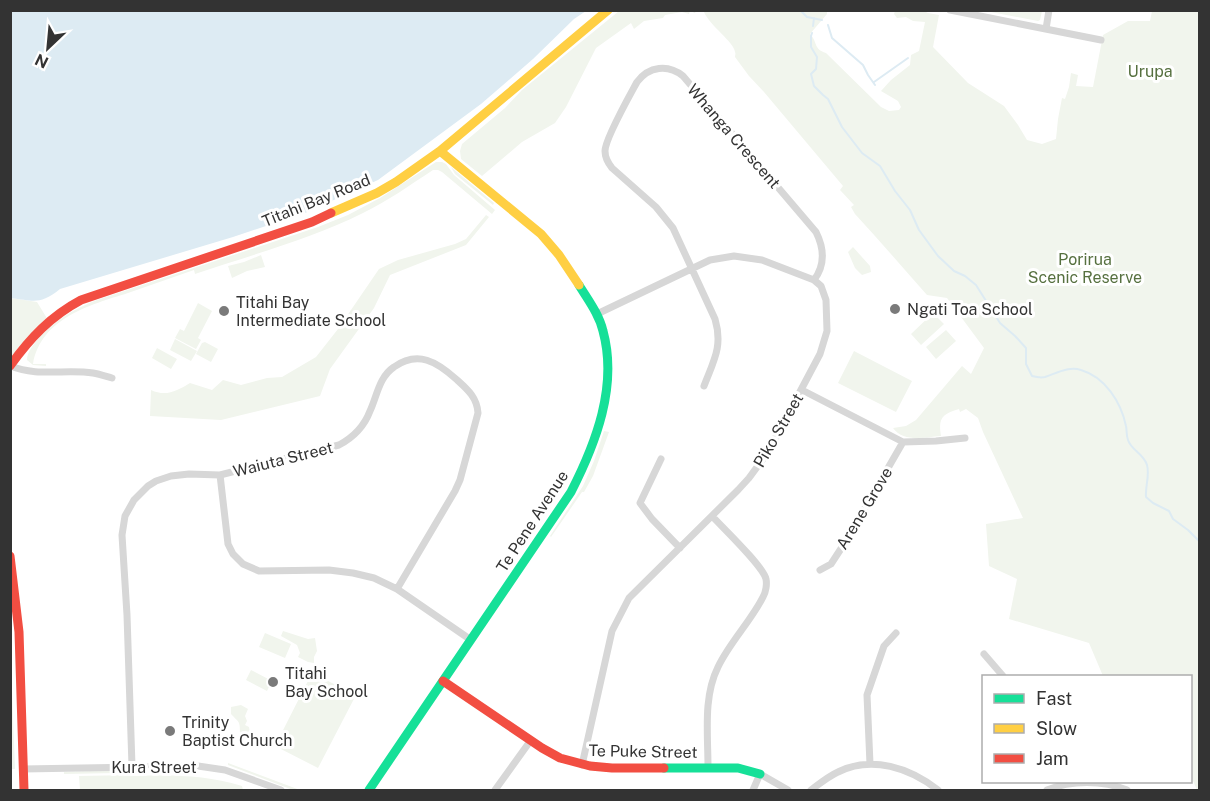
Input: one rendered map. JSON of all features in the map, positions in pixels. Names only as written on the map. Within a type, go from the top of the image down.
[{"type":"street","name":"Titahi Bay Road","points":[[11,366],[23,347],[48,320],[81,300],[312,222],[396,182],[441,151],[608,10]]},
{"type":"street","points":[[950,10],[1101,40]]},
{"type":"street","points":[[1046,29],[1049,10]]},
{"type":"street","name":"Whanga Crescent","points":[[692,269],[663,213],[612,168],[604,153],[607,142],[637,82],[647,72],[658,68],[668,68],[683,76],[816,232],[821,243],[823,262],[820,273],[814,280]]},
{"type":"street","name":"Te Pene Avenue","points":[[369,790],[571,492],[589,454],[604,405],[608,372],[606,344],[597,314],[562,258],[552,245],[531,226],[441,151]]},
{"type":"street","points":[[597,314],[710,260],[721,258],[747,257],[773,263],[814,280]]},
{"type":"street","points":[[692,269],[719,332],[717,351],[704,386]]},
{"type":"street","name":"Piko Street","points":[[582,765],[612,631],[629,598],[738,490],[761,462],[820,354],[827,331],[826,300],[820,286],[814,280]]},
{"type":"street","name":"Waiuta Street","points":[[132,766],[122,535],[125,516],[134,500],[148,486],[164,478],[180,475],[220,475],[339,445],[358,432],[364,424],[388,371],[401,362],[417,359],[432,361],[441,366],[471,392],[478,406],[477,422],[455,491],[397,589]]},
{"type":"street","points":[[11,366],[32,371],[93,373],[112,378]]},
{"type":"street","points":[[802,390],[903,442],[966,438]]},
{"type":"street","name":"Arene Grove","points":[[820,570],[831,564],[841,549],[903,442]]},
{"type":"street","points":[[661,459],[640,503],[680,548]]},
{"type":"street","points":[[220,475],[226,537],[230,549],[243,564],[259,571],[342,571],[374,578],[397,589],[471,640]]},
{"type":"street","points":[[708,767],[708,701],[713,680],[725,653],[764,595],[766,582],[764,573],[712,516]]},
{"type":"street","points":[[10,556],[19,632],[24,790]]},
{"type":"street","points":[[870,764],[867,695],[884,646],[896,633]]},
{"type":"street","points":[[984,654],[1002,675]]},
{"type":"street","name":"Te Puke Street","points":[[443,681],[560,758],[582,765],[612,768],[738,768],[760,774],[788,790]]},
{"type":"street","points":[[495,790],[531,740]]},
{"type":"street","points":[[811,790],[838,772],[870,764],[906,771],[938,790]]},
{"type":"street","name":"Kura Street","points":[[24,769],[185,765],[225,770],[281,790]]},
{"type":"street","points":[[753,790],[760,774]]},
{"type":"street","points":[[1051,787],[1088,783],[1111,785],[1126,790]]},
{"type":"green space","points":[[991,10],[1042,11],[1038,21],[991,12]]},
{"type":"green space","points":[[619,11],[690,11],[689,14],[682,12],[644,21],[634,29],[631,23],[596,48],[566,107],[555,123],[522,142],[482,176],[461,159],[462,144],[505,108],[522,90]]},
{"type":"green space","name":"Porirua Scenic Reserve","points":[[700,11],[827,11],[810,34],[817,47],[881,107],[889,111],[899,110],[901,107],[898,101],[881,91],[910,65],[911,55],[919,51],[925,22],[913,21],[906,17],[897,18],[895,11],[924,11],[939,15],[933,47],[968,83],[1004,106],[1027,140],[1042,144],[1056,139],[1062,98],[1065,99],[1071,73],[1078,75],[1076,86],[1093,87],[1103,35],[1128,21],[1150,21],[1152,11],[1199,11],[1199,790],[1192,778],[1192,675],[1103,675],[1089,643],[1009,619],[1017,579],[989,566],[986,524],[1023,518],[978,418],[966,409],[949,413],[942,418],[941,436],[922,438],[903,436],[893,428],[906,426],[916,420],[962,366],[971,374],[984,348],[947,298],[927,295],[855,214],[851,207],[854,205],[840,190],[843,186],[749,76],[735,57],[734,48],[704,12]]},
{"type":"green space","points":[[436,162],[446,164],[454,175],[495,210],[492,214],[442,172],[433,170],[372,208],[323,231],[195,274],[194,270],[83,309],[57,324],[46,335],[38,348],[33,364],[46,364],[46,366],[33,365],[27,360],[28,353],[46,331],[69,313],[83,306],[348,215],[380,198]]},
{"type":"green space","points":[[451,167],[494,203],[493,205],[455,174]]},
{"type":"green space","points":[[486,215],[489,217],[466,245],[390,275],[374,308],[330,369],[320,396],[221,420],[150,416],[151,390],[162,393],[171,392],[190,383],[212,390],[223,380],[241,385],[267,378],[282,377],[316,357],[379,269],[398,260],[466,239]]},
{"type":"green space","points":[[853,247],[870,266],[871,272],[862,275],[855,268],[848,252]]},
{"type":"green space","points":[[261,255],[265,267],[247,271],[232,278],[228,266]]},
{"type":"green space","points":[[11,298],[37,302],[48,320],[11,366]]},
{"type":"green space","points":[[198,303],[212,311],[198,338],[201,340],[196,349],[175,338],[180,329],[184,331]]},
{"type":"green space","points":[[933,313],[944,324],[921,345],[911,334]]},
{"type":"green space","points":[[946,330],[956,341],[936,359],[926,347]]},
{"type":"green space","points":[[175,339],[197,351],[191,361],[170,350]]},
{"type":"green space","points":[[205,342],[218,349],[211,362],[196,354]]},
{"type":"green space","points":[[157,348],[177,359],[171,369],[152,358]]},
{"type":"green space","points":[[854,351],[912,381],[896,412],[838,383]]},
{"type":"green space","points":[[604,431],[609,432],[593,476],[551,537],[583,486]]},
{"type":"green space","points":[[283,631],[308,639],[315,638],[317,651],[314,663],[298,657],[300,653],[297,645],[281,636]]},
{"type":"green space","points":[[265,633],[291,644],[285,658],[259,647]]},
{"type":"green space","points":[[10,636],[15,769],[10,769]]},
{"type":"green space","points":[[251,670],[272,681],[267,691],[246,680]]},
{"type":"green space","points":[[312,673],[356,695],[318,768],[275,746]]},
{"type":"green space","points":[[241,705],[248,709],[245,725],[249,727],[250,733],[245,736],[240,733],[240,726],[231,714],[231,707]]},
{"type":"green space","points":[[228,763],[300,790],[293,790],[228,765]]},
{"type":"green space","points":[[117,770],[117,773],[64,774],[64,772]]},
{"type":"green space","points":[[133,775],[202,778],[242,786],[243,790],[80,790],[79,776]]},
{"type":"shaded area","points":[[11,10],[586,11],[574,19],[533,59],[481,104],[378,180],[305,213],[60,289],[47,298],[31,301],[11,298]]},
{"type":"waterway","points":[[800,10],[807,17],[822,20]]},
{"type":"waterway","points":[[813,26],[814,18]]},
{"type":"waterway","points":[[828,25],[832,38],[863,65],[875,85]]},
{"type":"waterway","points":[[812,33],[811,47],[817,57],[816,69],[811,74],[814,86],[828,99],[842,127],[862,153],[880,166],[910,210],[919,230],[938,256],[954,271],[976,285],[1000,323],[1026,348],[1026,364],[1032,376],[1043,377],[1076,369],[1090,373],[1104,384],[1120,408],[1132,447],[1147,465],[1146,497],[1169,511],[1173,519],[1200,542]]},
{"type":"waterway","points":[[874,82],[908,58]]},
{"type":"traffic: fast","points":[[369,790],[571,492],[589,454],[606,393],[607,352],[599,319],[579,285]]},
{"type":"traffic: fast","points":[[664,768],[738,768],[760,774]]},
{"type":"traffic: slow","points":[[331,213],[377,193],[440,151],[608,10]]},
{"type":"traffic: slow","points":[[440,151],[541,234],[559,255],[579,285]]},
{"type":"traffic: jam","points":[[10,366],[42,328],[81,300],[312,222],[331,213]]},
{"type":"traffic: jam","points":[[10,556],[19,632],[24,790]]},
{"type":"traffic: jam","points":[[443,681],[560,758],[590,766],[664,768]]},
{"type":"place","name":"Ngati Toa School","points":[[895,309]]},
{"type":"place","name":"Titahi Bay Intermediate School","points":[[224,311]]},
{"type":"place","name":"Titahi Bay School","points":[[273,682]]},
{"type":"place","name":"Trinity Baptist Church","points":[[170,731]]},
{"type":"park label","name":"Urupa","points":[[1150,71]]}]
